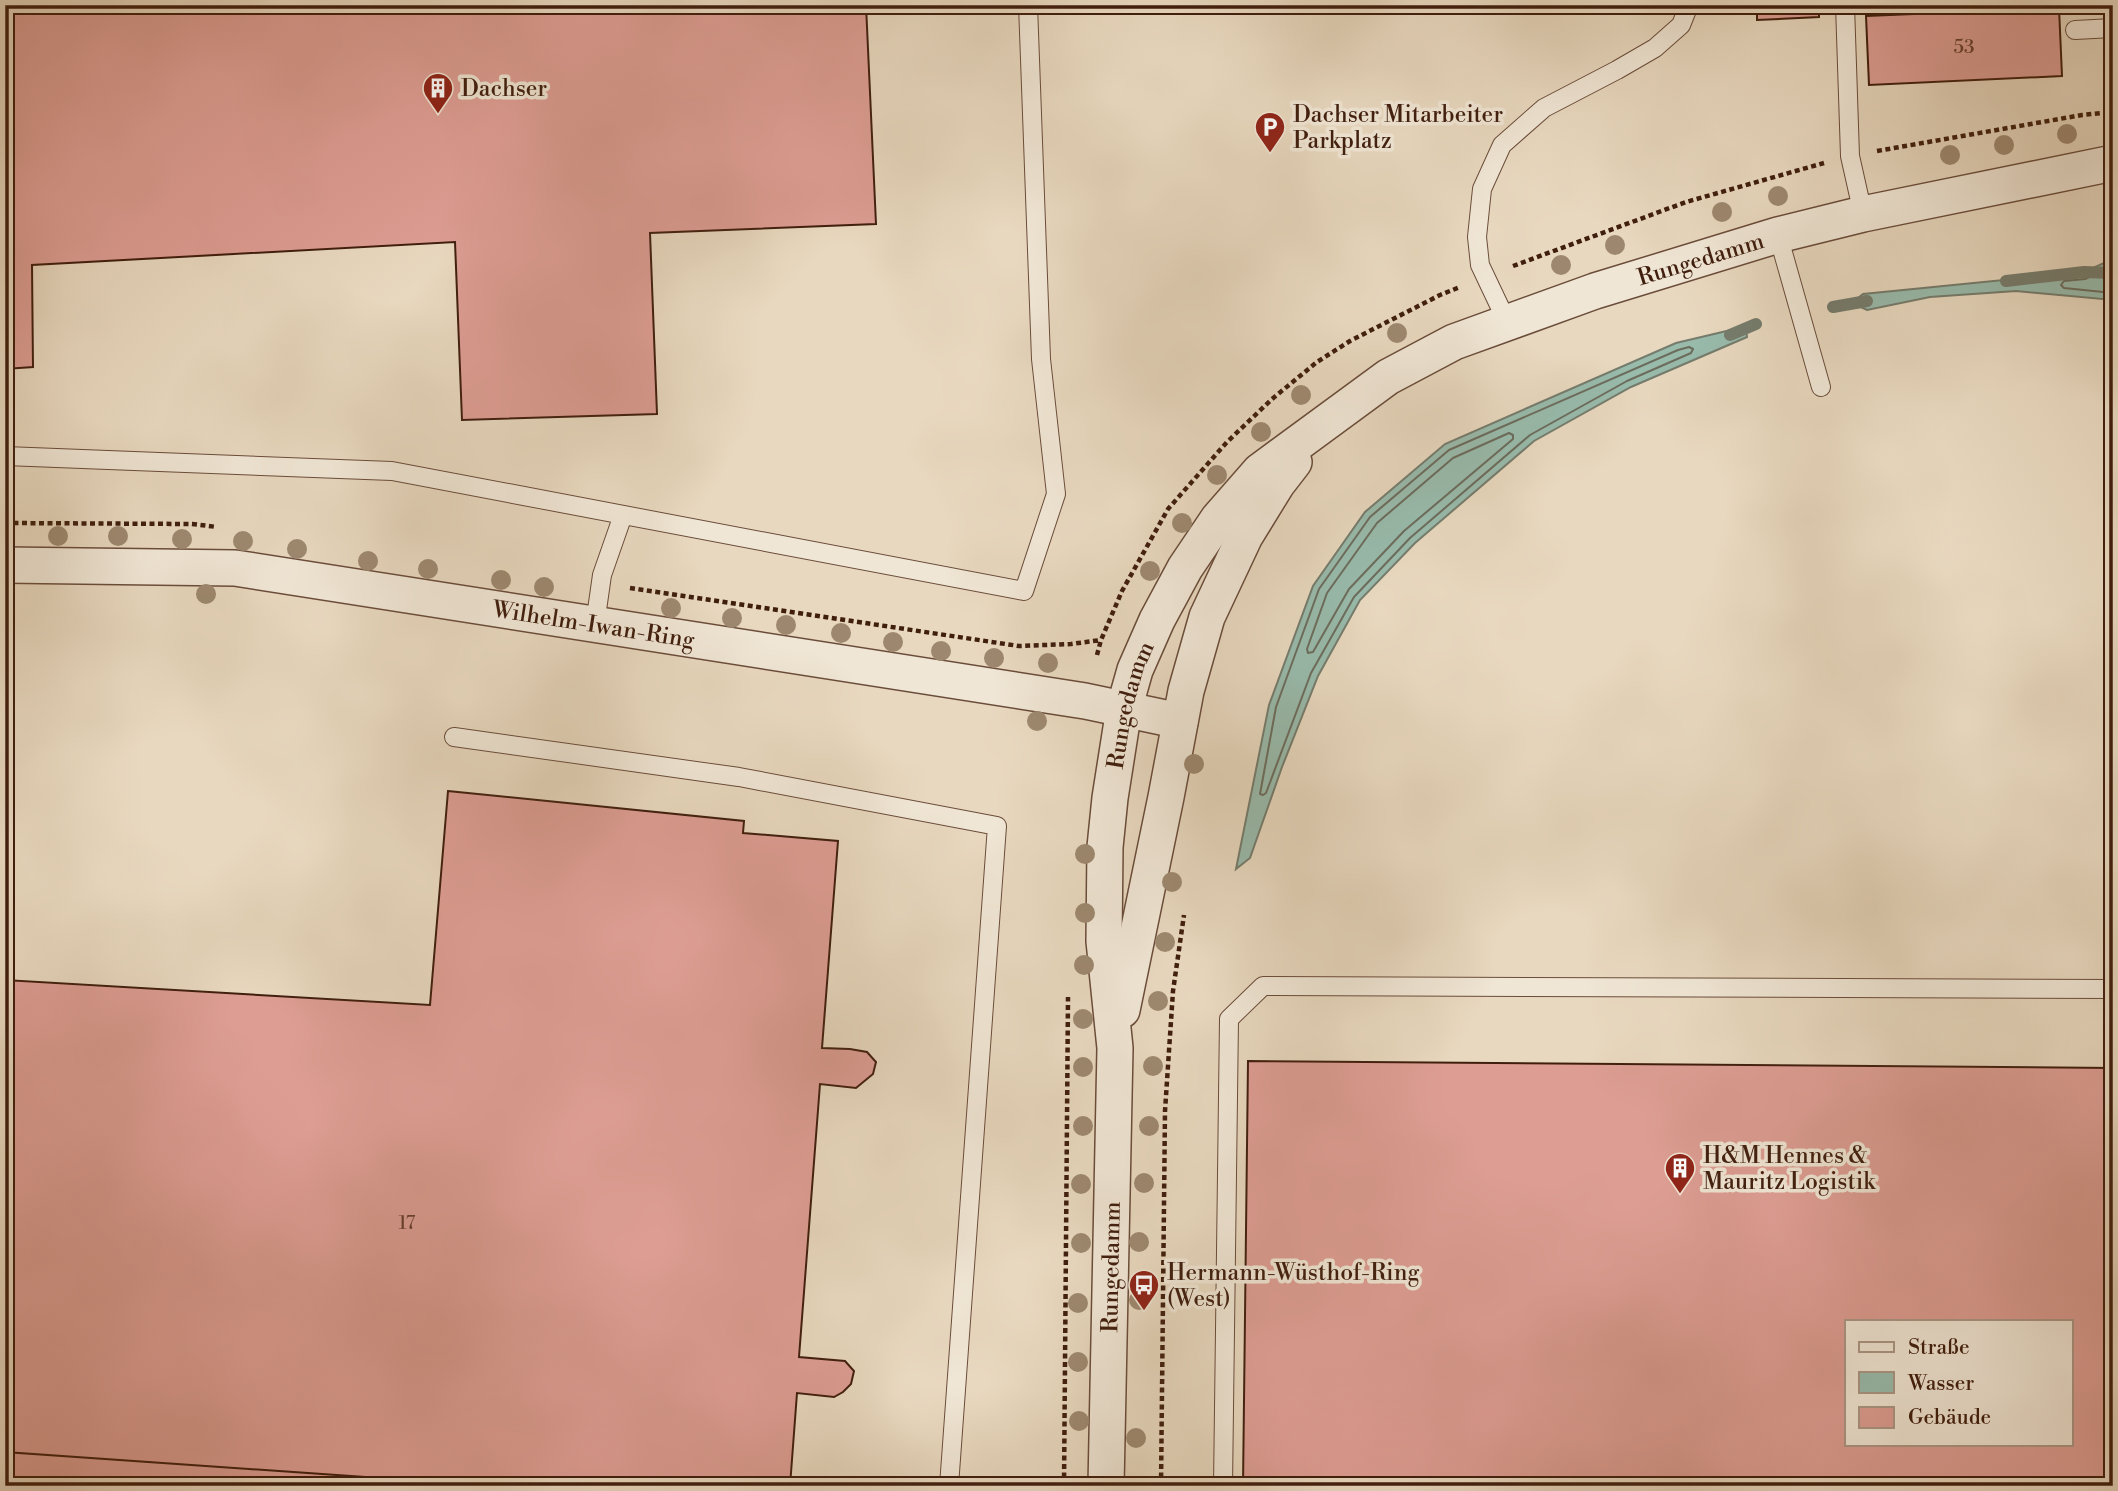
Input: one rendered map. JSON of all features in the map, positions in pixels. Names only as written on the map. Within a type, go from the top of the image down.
[{"type":"street","name":"Rungedamm","points":[[1106,1486],[1115,1048],[1104,941],[1105,859],[1110,798],[1124,709],[1135,670],[1157,620],[1185,568],[1218,519],[1260,471],[1349,404],[1388,377],[1454,342],[1595,291],[1778,235],[1863,214],[2113,163]]},
{"type":"street","name":"Rungedamm","points":[[1115,1048],[1186,691],[1207,617],[1245,536],[1277,484],[1320,428]]},
{"type":"street","name":"Wilhelm-Iwan-Ring","points":[[5,565],[235,568],[1085,701],[1180,721]]},
{"type":"lane","points":[[5,456],[392,471],[1024,591],[1056,494],[1041,359],[1028,5]]},
{"type":"lane","points":[[1507,322],[1480,265],[1477,237],[1482,189],[1502,145],[1544,108],[1655,48],[1681,25],[1689,5]]},
{"type":"lane","points":[[1846,5],[1850,156],[1863,214]]},
{"type":"lane","points":[[2075,30],[2113,28]]},
{"type":"lane","points":[[1778,235],[1821,387]]},
{"type":"lane","points":[[594,624],[602,575],[623,515]]},
{"type":"lane","points":[[454,737],[739,777],[997,826],[949,1486]]},
{"type":"lane","points":[[1223,1486],[1229,1019],[1263,986],[2113,989]]},
{"type":"path","points":[[1085,701],[1101,640],[1122,591],[1168,509],[1227,442],[1272,399],[1317,362],[1350,341],[1440,295],[1686,202],[1850,156],[2082,115],[2113,112]]},
{"type":"path","points":[[1161,1486],[1165,1111],[1173,991],[1184,914]]},
{"type":"path","points":[[1064,1486],[1069,984]]},
{"type":"water","points":[[2113,259],[2113,300],[2016,291],[1930,297],[1867,310],[1852,303],[1863,294],[2084,272]]},
{"type":"water","points":[[1746,328],[1747,337],[1631,387],[1534,441],[1415,543],[1360,600],[1318,676],[1250,858],[1236,869],[1269,705],[1313,586],[1365,512],[1445,444],[1676,343]]},
{"type":"building","name":"Dachser","points":[[5,5],[866,5],[876,224],[650,233],[657,414],[462,420],[455,242],[32,265],[33,367],[5,369]]},
{"type":"building","points":[[1757,5],[1819,5],[1819,17],[1757,20]]},
{"type":"building","points":[[1907,5],[1998,5],[1998,7],[1907,12]]},
{"type":"building","points":[[2059,8],[2062,76],[1869,85],[1866,16]]},
{"type":"building","points":[[448,791],[744,821],[743,833],[838,841],[822,1048],[867,1052],[876,1062],[873,1074],[856,1088],[820,1084],[799,1357],[845,1361],[854,1371],[851,1384],[834,1397],[797,1393],[790,1486],[422,1486],[422,1481],[5,1452],[5,980],[430,1005]]},
{"type":"building","name":"H&M Hennes & Mauritz Logistik","points":[[1248,1061],[2113,1068],[2113,1486],[1243,1486]]},
{"type":"building","points":[[5,1452],[422,1481],[422,1486],[5,1486]]},
{"type":"waterway","points":[[2006,281],[2084,272],[2113,273]]},
{"type":"waterway","points":[[1833,307],[1867,301]]},
{"type":"waterway","points":[[1730,335],[1756,324]]},
{"type":"place","name":"Dachser","points":[[438,115]]},
{"type":"place","name":"Dachser Mitarbeiter Parkplatz","points":[[1270,154]]},
{"type":"place","name":"H&M Hennes & Mauritz Logistik","points":[[1680,1195]]},
{"type":"place","name":"Hermann-Wüsthof-Ring (West)","points":[[1144,1312]]}]
